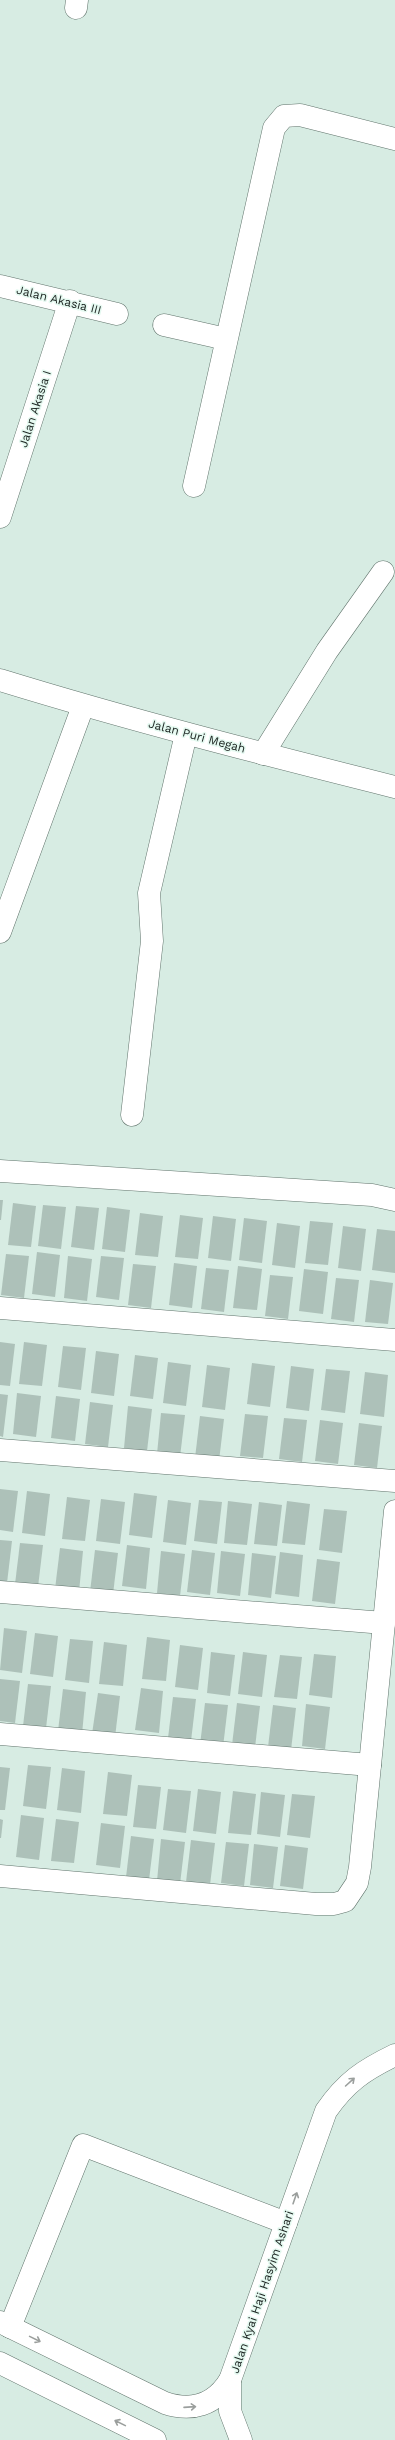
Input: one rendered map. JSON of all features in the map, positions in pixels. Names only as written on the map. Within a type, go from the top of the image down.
[{"type":"street","points":[[194,486],[274,128],[284,116],[300,115],[395,139]]},
{"type":"street","name":"Jalan Akasia III","points":[[0,286],[70,301],[117,314]]},
{"type":"street","name":"Jalan Akasia I","points":[[0,517],[70,301]]},
{"type":"street","points":[[164,325],[226,339]]},
{"type":"street","points":[[263,754],[327,651],[383,572]]},
{"type":"street","name":"Jalan Puri Megah","points":[[0,680],[83,706],[186,734],[395,787]]},
{"type":"street","points":[[0,932],[83,706]]},
{"type":"street","points":[[132,1115],[152,941],[149,893],[186,734]]},
{"type":"street","points":[[0,1171],[372,1195],[395,1200]]},
{"type":"street","points":[[0,1308],[395,1340]]},
{"type":"street","points":[[0,1450],[395,1481]]},
{"type":"street","points":[[0,1876],[316,1904],[345,1901],[357,1883],[360,1867],[395,1510]]},
{"type":"street","points":[[0,1592],[384,1624]]},
{"type":"street","points":[[0,1734],[370,1765]]},
{"type":"street","name":"Jalan Kyai Haji Hasyim Ashari","points":[[5,2324],[175,2406],[192,2408],[207,2404],[222,2392],[230,2380],[326,2111],[342,2089],[358,2075],[395,2055]]},
{"type":"street","points":[[5,2324],[83,2145],[286,2223]]},
{"type":"street","points":[[0,2363],[155,2440]]},
{"type":"street","points":[[230,2380],[230,2411],[241,2440]]},
{"type":"building","points":[[0,1200],[3,1200],[1,1220],[0,1220]]},
{"type":"building","points":[[13,1203],[36,1206],[31,1247],[8,1245]]},
{"type":"building","points":[[43,1205],[66,1207],[61,1249],[38,1246]]},
{"type":"building","points":[[76,1206],[99,1208],[94,1250],[71,1247]]},
{"type":"building","points":[[107,1207],[130,1210],[125,1252],[102,1249]]},
{"type":"building","points":[[140,1213],[163,1216],[158,1257],[135,1255]]},
{"type":"building","points":[[180,1215],[203,1218],[198,1259],[175,1257]]},
{"type":"building","points":[[213,1216],[236,1219],[231,1261],[208,1258]]},
{"type":"building","points":[[244,1218],[267,1221],[262,1263],[239,1260]]},
{"type":"building","points":[[310,1221],[333,1223],[328,1265],[305,1263]]},
{"type":"building","points":[[277,1223],[300,1226],[295,1268],[272,1265]]},
{"type":"building","points":[[343,1226],[366,1229],[361,1271],[338,1268]]},
{"type":"building","points":[[377,1229],[395,1231],[395,1273],[372,1270]]},
{"type":"building","points":[[37,1252],[60,1255],[55,1297],[32,1294]]},
{"type":"building","points":[[6,1254],[29,1256],[24,1298],[1,1295]]},
{"type":"building","points":[[68,1256],[92,1259],[87,1301],[64,1298]]},
{"type":"building","points":[[101,1256],[124,1258],[119,1300],[96,1297]]},
{"type":"building","points":[[174,1263],[197,1266],[192,1308],[169,1305]]},
{"type":"building","points":[[133,1264],[156,1266],[151,1308],[128,1305]]},
{"type":"building","points":[[238,1266],[262,1269],[257,1310],[233,1308]]},
{"type":"building","points":[[206,1268],[229,1270],[224,1312],[201,1309]]},
{"type":"building","points":[[304,1269],[328,1272],[323,1314],[299,1311]]},
{"type":"building","points":[[270,1275],[293,1277],[288,1319],[265,1316]]},
{"type":"building","points":[[336,1278],[359,1280],[354,1322],[331,1319]]},
{"type":"building","points":[[370,1280],[393,1283],[388,1324],[365,1322]]},
{"type":"building","points":[[0,1342],[15,1344],[10,1386],[0,1385]]},
{"type":"building","points":[[24,1342],[47,1345],[42,1386],[19,1384]]},
{"type":"building","points":[[63,1346],[86,1348],[81,1390],[58,1387]]},
{"type":"building","points":[[96,1351],[119,1354],[114,1396],[91,1393]]},
{"type":"building","points":[[135,1355],[158,1358],[153,1399],[130,1396]]},
{"type":"building","points":[[168,1362],[191,1365],[186,1406],[163,1403]]},
{"type":"building","points":[[252,1363],[275,1366],[270,1407],[247,1404]]},
{"type":"building","points":[[207,1365],[230,1368],[225,1410],[202,1407]]},
{"type":"building","points":[[291,1366],[314,1369],[309,1411],[286,1408]]},
{"type":"building","points":[[326,1369],[350,1371],[345,1413],[321,1410]]},
{"type":"building","points":[[365,1372],[388,1375],[384,1417],[360,1414]]},
{"type":"building","points":[[17,1393],[41,1396],[36,1437],[13,1434]]},
{"type":"building","points":[[0,1394],[8,1395],[3,1437],[0,1436]]},
{"type":"building","points":[[56,1396],[80,1399],[75,1441],[51,1438]]},
{"type":"building","points":[[90,1402],[113,1405],[108,1447],[85,1444]]},
{"type":"building","points":[[128,1406],[152,1409],[147,1451],[124,1448]]},
{"type":"building","points":[[161,1413],[185,1415],[180,1457],[157,1454]]},
{"type":"building","points":[[245,1414],[268,1416],[263,1458],[240,1456]]},
{"type":"building","points":[[200,1416],[224,1419],[219,1461],[195,1458]]},
{"type":"building","points":[[284,1418],[307,1420],[302,1462],[279,1459]]},
{"type":"building","points":[[320,1420],[343,1423],[338,1464],[315,1461]]},
{"type":"building","points":[[359,1423],[382,1426],[377,1468],[354,1465]]},
{"type":"building","points":[[0,1489],[18,1491],[13,1532],[0,1530]]},
{"type":"building","points":[[27,1491],[50,1494],[45,1536],[22,1533]]},
{"type":"building","points":[[134,1493],[157,1496],[152,1538],[129,1535]]},
{"type":"building","points":[[67,1497],[90,1500],[85,1541],[62,1539]]},
{"type":"building","points":[[101,1499],[125,1502],[120,1544],[96,1541]]},
{"type":"building","points":[[168,1500],[191,1503],[186,1545],[163,1542]]},
{"type":"building","points":[[199,1500],[222,1502],[217,1544],[194,1541]]},
{"type":"building","points":[[228,1501],[252,1504],[247,1545],[224,1543]]},
{"type":"building","points":[[287,1501],[310,1504],[305,1545],[282,1543]]},
{"type":"building","points":[[259,1502],[282,1505],[277,1546],[254,1544]]},
{"type":"building","points":[[324,1509],[347,1511],[342,1553],[319,1550]]},
{"type":"building","points":[[0,1540],[12,1541],[7,1583],[0,1583]]},
{"type":"building","points":[[20,1543],[43,1545],[38,1587],[15,1584]]},
{"type":"building","points":[[127,1545],[150,1548],[146,1589],[122,1586]]},
{"type":"building","points":[[60,1548],[83,1551],[79,1592],[55,1589]]},
{"type":"building","points":[[95,1550],[118,1553],[113,1594],[90,1592]]},
{"type":"building","points":[[192,1550],[215,1553],[210,1595],[187,1592]]},
{"type":"building","points":[[161,1551],[185,1554],[180,1596],[157,1593]]},
{"type":"building","points":[[221,1551],[245,1554],[240,1596],[217,1593]]},
{"type":"building","points":[[280,1552],[303,1555],[299,1597],[275,1594]]},
{"type":"building","points":[[252,1553],[276,1556],[271,1598],[248,1595]]},
{"type":"building","points":[[317,1559],[340,1562],[335,1604],[312,1601]]},
{"type":"building","points":[[4,1628],[27,1631],[22,1673],[0,1670]]},
{"type":"building","points":[[35,1633],[58,1636],[53,1677],[30,1674]]},
{"type":"building","points":[[147,1637],[170,1640],[166,1681],[142,1679]]},
{"type":"building","points":[[70,1639],[93,1641],[89,1683],[65,1680]]},
{"type":"building","points":[[104,1642],[127,1645],[123,1686],[99,1684]]},
{"type":"building","points":[[180,1645],[203,1648],[198,1690],[175,1687]]},
{"type":"building","points":[[211,1652],[235,1655],[230,1696],[207,1693]]},
{"type":"building","points":[[243,1652],[267,1655],[262,1697],[238,1694]]},
{"type":"building","points":[[314,1654],[336,1656],[332,1698],[309,1695]]},
{"type":"building","points":[[280,1655],[302,1657],[297,1699],[274,1697]]},
{"type":"building","points":[[0,1679],[20,1681],[15,1723],[0,1721]]},
{"type":"building","points":[[28,1684],[51,1686],[46,1728],[23,1726]]},
{"type":"building","points":[[141,1688],[163,1691],[159,1733],[135,1730]]},
{"type":"building","points":[[63,1689],[86,1692],[82,1734],[58,1731]]},
{"type":"building","points":[[98,1693],[120,1696],[115,1737],[92,1734]]},
{"type":"building","points":[[173,1697],[196,1699],[191,1741],[168,1738]]},
{"type":"building","points":[[205,1703],[228,1705],[223,1747],[200,1745]]},
{"type":"building","points":[[237,1703],[260,1706],[255,1747],[232,1745]]},
{"type":"building","points":[[306,1704],[330,1707],[325,1749],[302,1746]]},
{"type":"building","points":[[273,1705],[296,1708],[291,1750],[268,1747]]},
{"type":"building","points":[[28,1765],[51,1767],[46,1809],[23,1806]]},
{"type":"building","points":[[0,1767],[10,1768],[5,1810],[0,1810]]},
{"type":"building","points":[[62,1768],[85,1771],[81,1813],[57,1810]]},
{"type":"building","points":[[108,1772],[132,1775],[127,1816],[103,1814]]},
{"type":"building","points":[[138,1785],[161,1787],[156,1829],[133,1827]]},
{"type":"building","points":[[168,1789],[191,1791],[186,1833],[163,1830]]},
{"type":"building","points":[[198,1789],[221,1792],[216,1834],[193,1831]]},
{"type":"building","points":[[233,1791],[256,1794],[251,1835],[228,1833]]},
{"type":"building","points":[[261,1792],[285,1795],[280,1837],[257,1834]]},
{"type":"building","points":[[292,1794],[315,1796],[310,1838],[287,1835]]},
{"type":"building","points":[[21,1815],[44,1818],[39,1860],[16,1857]]},
{"type":"building","points":[[0,1819],[3,1820],[1,1838],[0,1838]]},
{"type":"building","points":[[56,1819],[79,1822],[74,1863],[51,1861]]},
{"type":"building","points":[[101,1823],[125,1826],[120,1868],[96,1865]]},
{"type":"building","points":[[131,1836],[154,1839],[149,1880],[126,1877]]},
{"type":"building","points":[[161,1839],[185,1842],[180,1884],[157,1881]]},
{"type":"building","points":[[191,1840],[215,1843],[210,1885],[186,1882]]},
{"type":"building","points":[[226,1842],[249,1844],[244,1886],[221,1883]]},
{"type":"building","points":[[254,1844],[278,1847],[273,1888],[250,1885]]},
{"type":"building","points":[[285,1845],[308,1848],[303,1889],[280,1886]]}]
